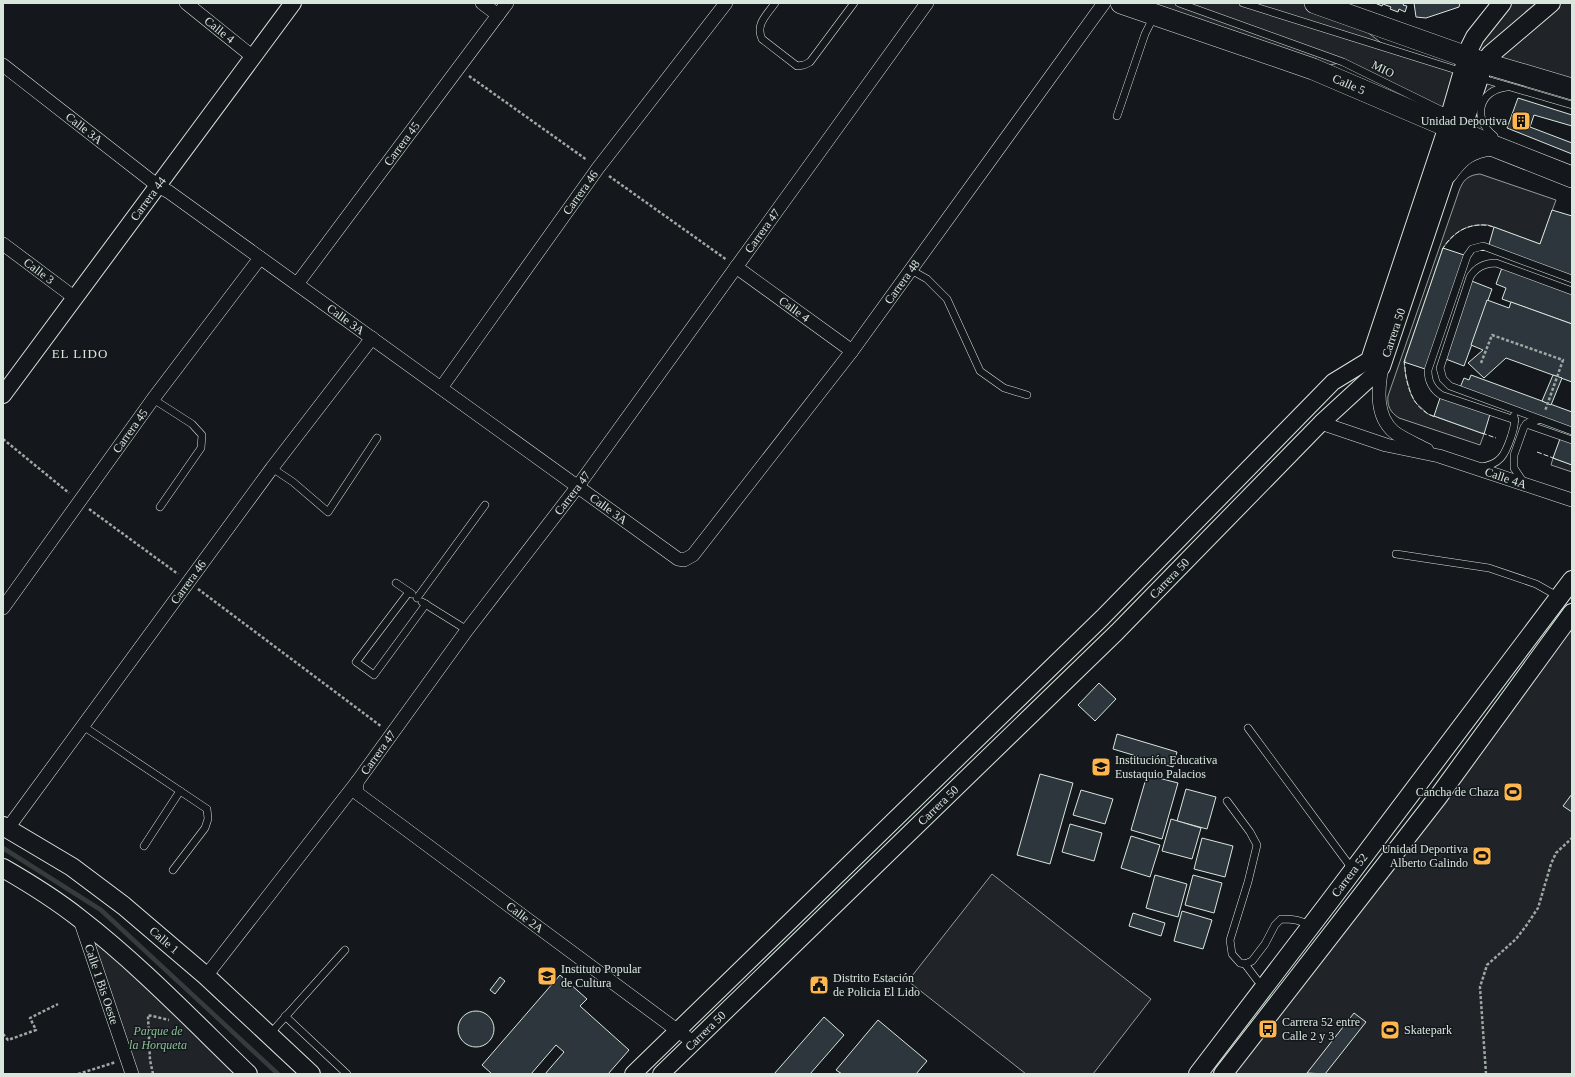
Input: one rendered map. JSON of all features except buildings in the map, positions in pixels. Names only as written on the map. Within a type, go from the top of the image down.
[{"type":"main road","name":"Calle 5","points":[[1121,3],[1313,69],[1462,124],[1572,177]]},
{"type":"main road","points":[[1315,3],[1472,70],[1572,89]]},
{"type":"main road","name":"Carrera 50","points":[[1462,124],[1472,70],[1475,37],[1502,3]]},
{"type":"main road","name":"Carrera 50","points":[[1472,70],[1552,3]]},
{"type":"main road","points":[[1447,173],[1455,162],[1465,153],[1495,140]]},
{"type":"main road","name":"Carrera 52","points":[[1198,1074],[1354,870],[1572,580]]},
{"type":"main road","name":"Carrera 52","points":[[1223,1074],[1438,797],[1572,614]]},
{"type":"main road","points":[[1536,629],[1552,641]]},
{"type":"main road","name":"Calle 1","points":[[6,827],[72,867],[124,906],[206,976],[311,1074]]},
{"type":"main road","points":[[3,868],[34,886],[79,917],[132,962],[248,1074]]},
{"type":"street","name":"Calle 4","points":[[186,3],[253,57]]},
{"type":"street","name":"Carrera 44","points":[[3,395],[293,3]]},
{"type":"street","points":[[482,3],[498,15]]},
{"type":"street","name":"Carrera 45","points":[[297,284],[507,3]]},
{"type":"street","name":"Carrera 46","points":[[441,388],[598,168],[726,3]]},
{"type":"street","name":"Carrera 47","points":[[206,976],[353,790],[467,630],[578,486],[926,3]]},
{"type":"street","name":"Carrera 48","points":[[693,555],[852,351],[1104,3]]},
{"type":"street","name":"Calle 3A","points":[[3,65],[158,186],[169,192],[678,559],[684,560],[693,555]]},
{"type":"street","name":"Carrera 50","points":[[661,1074],[1117,632],[1321,423],[1382,367],[1462,124]]},
{"type":"street","name":"Carrera 50","points":[[633,1074],[1102,618],[1333,382],[1368,360],[1462,124]]},
{"type":"street","name":"Calle 3","points":[[3,244],[75,298]]},
{"type":"street","name":"Carrera 45","points":[[3,608],[153,399],[260,258]]},
{"type":"street","name":"Calle 4","points":[[736,267],[852,351]]},
{"type":"street","name":"Carrera 46","points":[[6,827],[83,726],[272,468],[372,338]]},
{"type":"street","name":"Calle 4A","points":[[1382,367],[1378,397],[1385,422],[1394,432],[1439,456]]},
{"type":"street","name":"Calle 4A","points":[[1321,423],[1386,445],[1439,456],[1572,500]]},
{"type":"street","name":"Calle 2A","points":[[353,790],[676,1031],[693,1042]]},
{"type":"street","name":"Calle 1 Bis Oeste","points":[[79,917],[132,1074]]},
{"type":"lane","points":[[776,3],[760,24],[759,32],[762,39],[797,66],[810,62],[854,3]]},
{"type":"lane","name":"MIO","points":[[1179,3],[1343,62],[1462,124]]},
{"type":"lane","name":"MIO","points":[[1243,3],[1472,70],[1509,87],[1572,105]]},
{"type":"lane","points":[[1117,116],[1145,34],[1155,14]]},
{"type":"lane","points":[[1495,140],[1486,130],[1482,122],[1480,113],[1482,103],[1488,94],[1498,88],[1509,87]]},
{"type":"lane","points":[[1515,420],[1441,395],[1433,389],[1429,380],[1428,370],[1467,256],[1472,249],[1483,246],[1572,279]]},
{"type":"lane","points":[[1572,291],[1496,263],[1484,264],[1470,277],[1441,364],[1443,379],[1450,386],[1572,431]]},
{"type":"lane","points":[[911,270],[927,279],[947,299],[980,371],[1004,388],[1027,395]]},
{"type":"lane","points":[[153,399],[192,424],[202,435],[201,448],[160,507]]},
{"type":"lane","points":[[1476,468],[1490,466],[1501,458],[1505,452],[1515,426],[1515,420],[1510,409]]},
{"type":"lane","points":[[1525,484],[1517,474],[1513,461],[1514,454],[1526,424],[1532,421],[1541,420]]},
{"type":"lane","points":[[1526,424],[1572,440]]},
{"type":"lane","points":[[272,468],[293,482],[328,512],[377,438]]},
{"type":"lane","points":[[417,598],[485,505]]},
{"type":"lane","points":[[1396,554],[1489,568],[1536,584],[1559,597]]},
{"type":"lane","points":[[396,583],[467,630]]},
{"type":"lane","points":[[409,592],[356,662],[374,675],[426,604]]},
{"type":"lane","points":[[83,726],[207,809],[208,819],[205,828],[173,870]]},
{"type":"lane","points":[[1248,728],[1354,870]]},
{"type":"lane","points":[[144,846],[180,791]]},
{"type":"lane","points":[[1227,801],[1250,832],[1257,846],[1248,882],[1230,940],[1232,954],[1240,963],[1246,964],[1252,961],[1265,944],[1275,925],[1281,918],[1303,921],[1311,926]]},
{"type":"lane","points":[[269,1035],[345,950]]},
{"type":"lane","points":[[1246,964],[1257,980],[1265,986]]},
{"type":"lane","points":[[285,1016],[347,1074]]},
{"type":"path","points":[[1481,363],[1492,335],[1563,360],[1541,420]]},
{"type":"path","points":[[1486,1074],[1480,987],[1487,965],[1516,939],[1526,926],[1538,908],[1556,853],[1572,838]]},
{"type":"path","points":[[3,1034],[8,1040],[36,1030],[30,1018],[58,1004]]},
{"type":"path","points":[[148,1015],[150,1060],[153,1074]]},
{"type":"path","points":[[78,1074],[126,1058]]},
{"type":"green space","points":[[1121,3],[1315,3],[1343,13],[1389,49],[1462,72],[1451,114],[1343,62],[1313,69]]},
{"type":"green space","points":[[1502,3],[1572,3],[1572,89],[1470,47]]},
{"type":"green space","points":[[1479,77],[1509,87],[1488,94],[1480,113],[1494,136],[1464,122]]},
{"type":"green space","points":[[1480,174],[1556,200],[1540,244],[1488,225],[1468,227],[1452,237],[1443,248],[1404,362],[1406,377],[1415,402],[1428,414],[1484,434],[1480,445],[1399,418],[1393,413],[1389,406],[1388,396],[1461,187],[1466,179]]},
{"type":"green space","points":[[1553,458],[1572,465],[1572,472],[1551,465]]},
{"type":"green space","name":"Unidad Deportiva Alberto Galindo","points":[[1572,613],[1572,1074],[1223,1074]]},
{"type":"green space","points":[[992,874],[1151,999],[1093,1074],[1026,1074],[908,981]]},
{"type":"green space","name":"Parque de la Horqueta","points":[[79,917],[248,1074],[132,1074]]},
{"type":"waterway","points":[[3,848],[101,910],[278,1074]]},
{"type":"fence","points":[[1442,250],[1451,237],[1464,229],[1478,225],[1494,227]]},
{"type":"fence","points":[[1405,360],[1406,377],[1413,398],[1422,409],[1435,417]]},
{"type":"fence","points":[[1482,433],[1496,438]]},
{"type":"fence","points":[[1537,452],[1556,459]]},
{"type":"place","name":"Unidad Deportiva","points":[[1521,121]]},
{"type":"place","name":"Institución Educativa Eustaquio Palacios","points":[[1101,767]]},
{"type":"place","name":"Cancha de Chaza","points":[[1513,792]]},
{"type":"place","name":"Unidad Deportiva Alberto Galindo","points":[[1482,856]]},
{"type":"place","name":"Instituto Popular de Cultura","points":[[547,976]]},
{"type":"place","name":"Distrito Estación de Policia El Lido","points":[[819,985]]},
{"type":"place","name":"Carrera 52 entre Calle 2 y 3","points":[[1268,1029]]},
{"type":"place","name":"Skatepark","points":[[1390,1030]]},
{"type":"district","name":"EL LIDO","points":[[80,353]]}]
